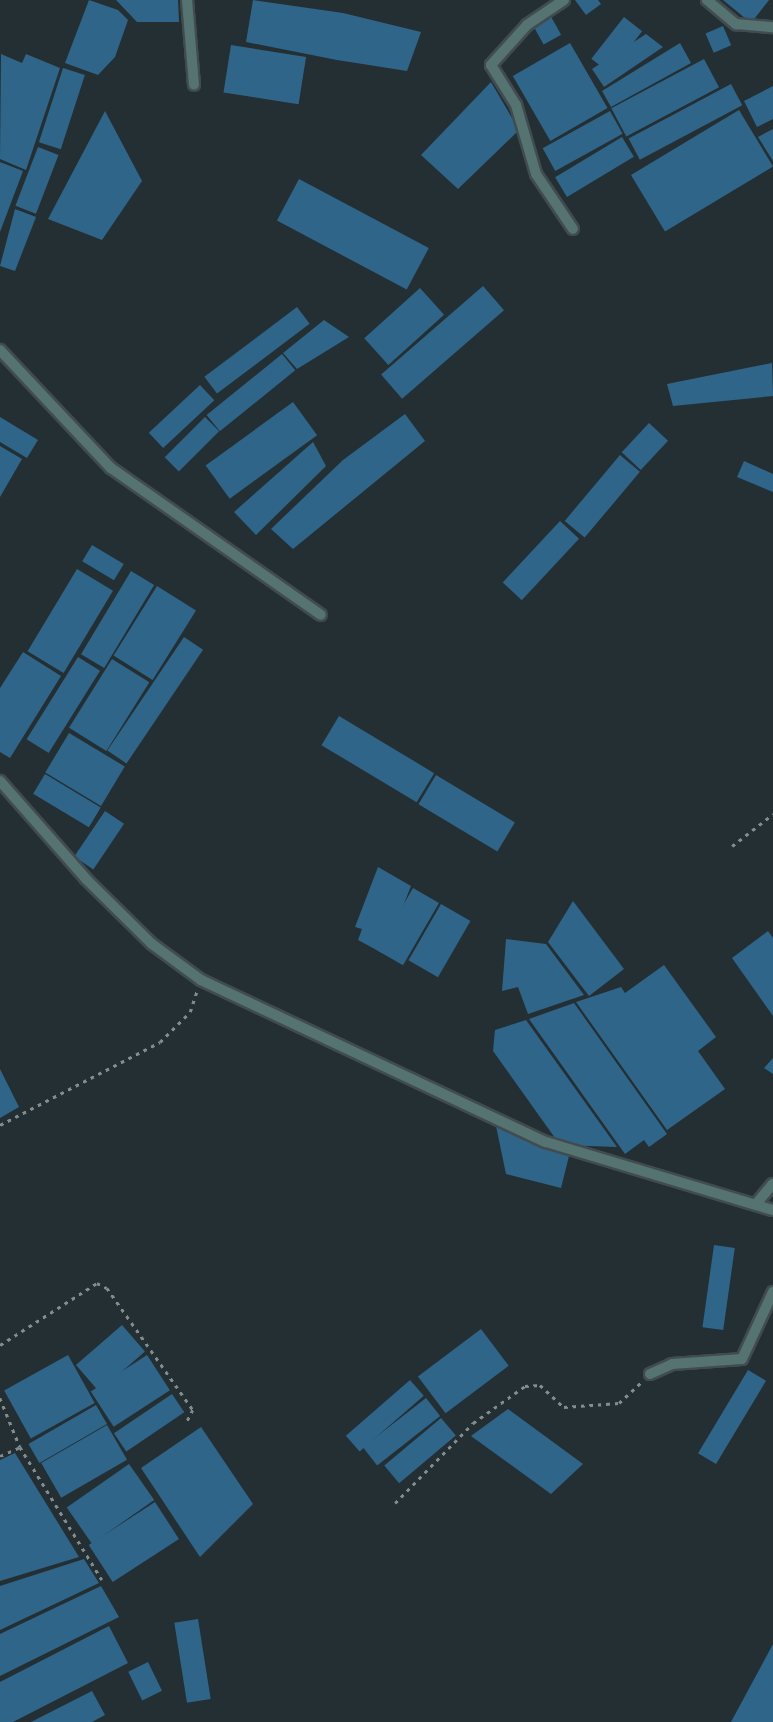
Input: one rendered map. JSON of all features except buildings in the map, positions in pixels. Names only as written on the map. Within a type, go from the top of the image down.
[{"type":"street","points":[[187,0],[194,85]]},
{"type":"street","points":[[564,0],[527,24],[491,65],[516,105],[541,185],[573,229]]},
{"type":"street","points":[[707,0],[736,24],[773,27]]},
{"type":"street","points":[[0,350],[111,468],[321,615]]},
{"type":"street","points":[[0,781],[86,879],[152,944],[201,979],[546,1142],[773,1210]]},
{"type":"street","points":[[756,1204],[773,1184]]},
{"type":"street","points":[[650,1374],[672,1364],[742,1359],[773,1292]]},
{"type":"path","points":[[732,846],[773,814]]},
{"type":"path","points":[[0,1125],[160,1042],[190,1012],[201,979]]},
{"type":"path","points":[[0,1345],[97,1283],[107,1288],[193,1410],[186,1424]]},
{"type":"path","points":[[395,1503],[473,1423],[525,1386],[540,1385],[565,1407],[619,1403],[650,1374]]},
{"type":"path","points":[[0,1398],[20,1447],[102,1580]]},
{"type":"path","points":[[0,1456],[20,1447]]}]
